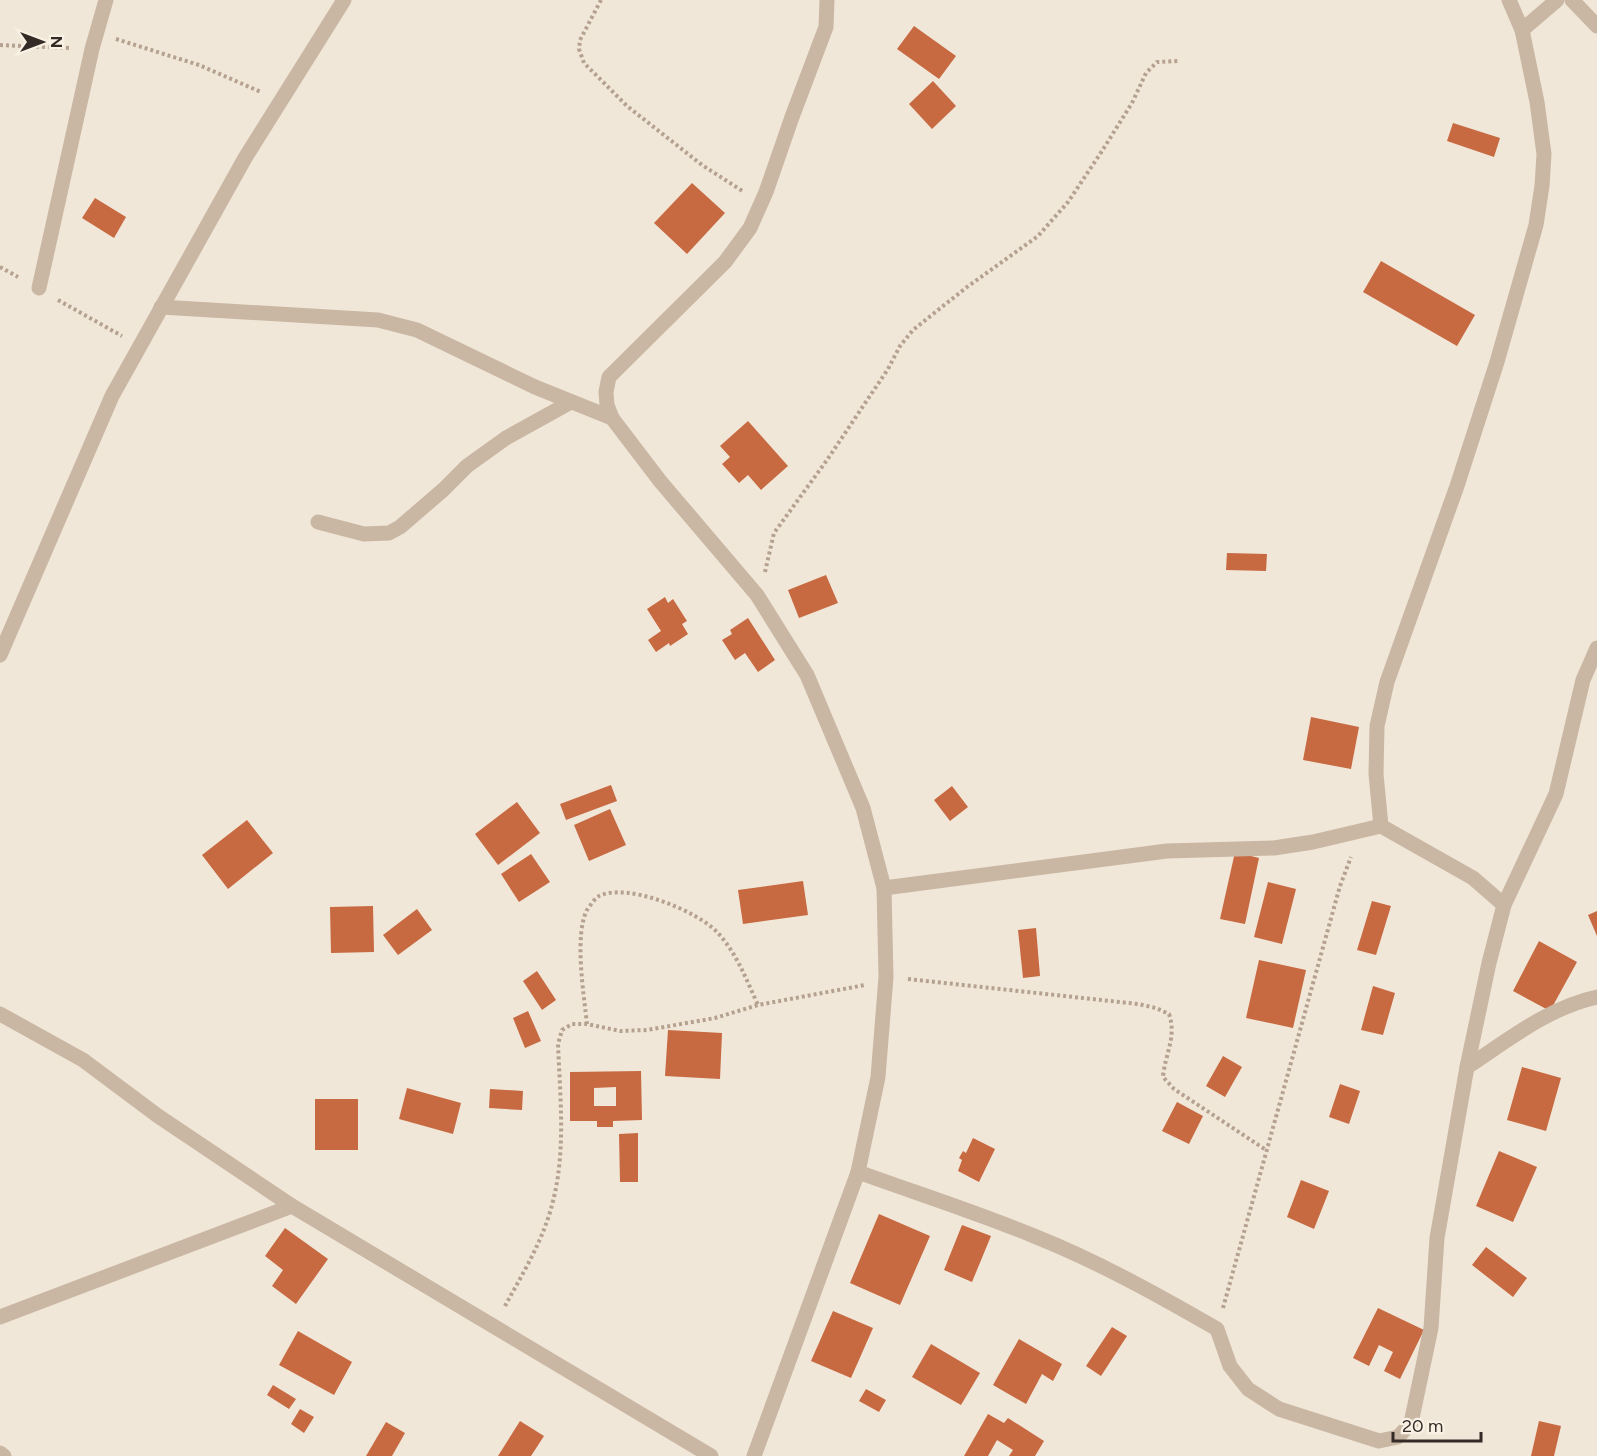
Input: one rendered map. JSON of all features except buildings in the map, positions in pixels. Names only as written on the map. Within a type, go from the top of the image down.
[{"type":"street","points":[[39,288],[92,49],[106,0]]},
{"type":"street","points":[[0,655],[112,396],[245,158],[344,0]]},
{"type":"street","points":[[754,1456],[858,1172],[879,1077],[886,979],[884,888],[863,808],[807,675],[757,595],[682,507],[612,418],[607,399],[609,377],[725,262],[750,228],[826,27],[827,0]]},
{"type":"street","points":[[1381,826],[1376,774],[1377,726],[1387,682],[1453,497],[1493,374],[1536,225],[1544,154],[1537,102],[1522,30],[1509,0]]},
{"type":"street","points":[[1522,30],[1557,0]]},
{"type":"street","points":[[1572,0],[1597,26]]},
{"type":"street","points":[[161,307],[378,320],[417,330],[535,387],[612,418]]},
{"type":"street","points":[[318,522],[364,534],[389,533],[400,527],[467,466],[506,438],[571,402]]},
{"type":"street","points":[[858,1172],[1035,1236],[1118,1275],[1217,1329],[1230,1366],[1248,1389],[1279,1409],[1378,1441],[1398,1437],[1411,1423],[1431,1328],[1437,1238],[1467,1067],[1489,963],[1504,904],[1556,794],[1583,680],[1597,648]]},
{"type":"street","points":[[884,888],[1167,851],[1274,848],[1313,843],[1381,826],[1473,878],[1504,904]]},
{"type":"street","points":[[1467,1067],[1538,1021],[1581,1000],[1597,997]]},
{"type":"street","points":[[0,1014],[83,1060],[159,1116],[292,1206],[711,1456]]},
{"type":"street","points":[[0,1317],[292,1206]]},
{"type":"street","points":[[0,1454],[4,1456]]},
{"type":"path","points":[[601,0],[580,40],[579,49],[584,63],[627,106],[702,165],[762,201]]},
{"type":"path","points":[[96,33],[200,65],[280,101]]},
{"type":"path","points":[[0,45],[92,49]]},
{"type":"path","points":[[757,595],[765,574],[774,533],[888,369],[900,346],[913,330],[967,287],[1038,236],[1068,202],[1102,151],[1132,103],[1146,73],[1157,62],[1179,61]]},
{"type":"path","points":[[0,267],[140,346]]},
{"type":"path","points":[[1217,1329],[1340,886],[1353,854]]},
{"type":"path","points":[[587,1024],[580,948],[586,911],[597,897],[610,893],[623,892],[654,899],[689,912],[716,931],[737,957],[758,1005]]},
{"type":"path","points":[[494,1326],[537,1248],[553,1203],[560,1153],[558,1044],[562,1030],[572,1024],[587,1024],[620,1031],[647,1030],[715,1018],[758,1005],[886,979],[1138,1004],[1169,1014],[1173,1026],[1172,1041],[1164,1060],[1163,1077],[1174,1089],[1266,1150]]}]
